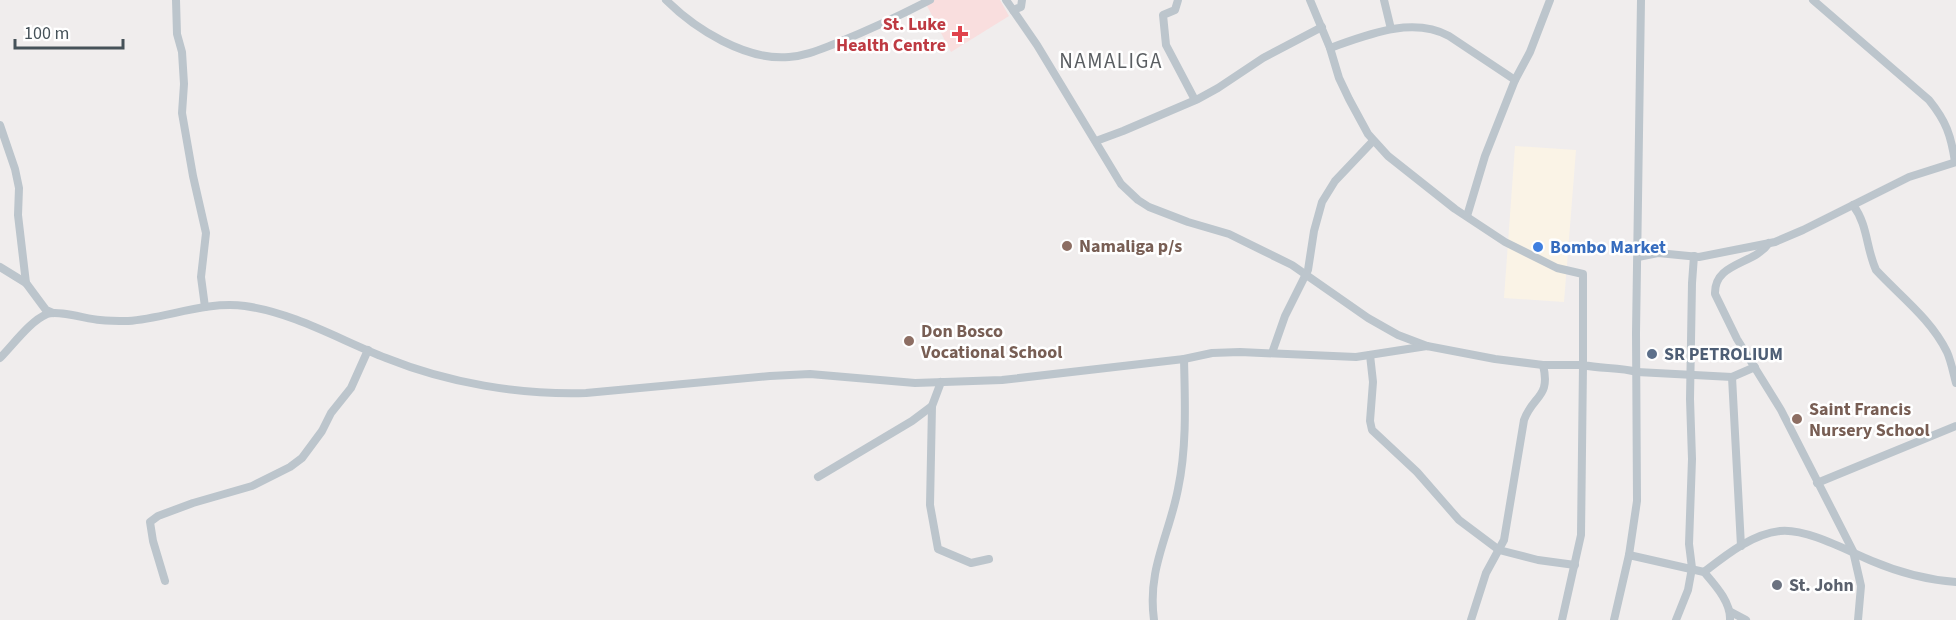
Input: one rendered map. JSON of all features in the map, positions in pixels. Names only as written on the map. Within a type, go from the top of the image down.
[{"type":"street","points":[[176,0],[177,34],[182,52],[184,125],[206,233],[201,277],[205,307]]},
{"type":"street","points":[[666,0],[694,26],[709,35],[762,56],[786,58],[820,50],[876,27],[930,0]]},
{"type":"street","points":[[1006,0],[1121,184],[1138,200],[1149,207],[1188,222],[1250,243],[1292,265],[1368,318],[1398,335],[1427,346],[1495,359],[1543,365],[1582,364],[1637,372],[1732,377],[1755,367]]},
{"type":"street","points":[[1014,10],[1021,7],[1022,0]]},
{"type":"street","points":[[1178,0],[1175,10],[1163,15],[1166,45],[1195,100]]},
{"type":"street","points":[[1310,0],[1330,48],[1339,78],[1373,141],[1388,156],[1467,216],[1522,252],[1557,268],[1583,274],[1582,522],[1562,620]]},
{"type":"street","points":[[1384,0],[1391,29]]},
{"type":"street","points":[[1467,216],[1485,156],[1550,0]]},
{"type":"street","points":[[1614,620],[1629,555],[1637,501],[1641,0]]},
{"type":"street","points":[[1638,257],[1658,253],[1712,255],[1769,243],[1788,237],[1909,177],[1955,162],[1947,127],[1940,113],[1929,100],[1813,0]]},
{"type":"street","points":[[1330,48],[1391,29],[1419,26],[1439,31],[1515,80]]},
{"type":"street","points":[[1096,141],[1195,100],[1218,88],[1263,58],[1322,27]]},
{"type":"street","points":[[0,125],[19,188],[18,216],[26,283]]},
{"type":"street","points":[[1272,353],[1285,316],[1310,265],[1316,221],[1322,202],[1335,181],[1373,141]]},
{"type":"street","points":[[1853,205],[1864,222],[1876,270],[1920,314],[1954,361],[1956,383]]},
{"type":"street","points":[[1769,243],[1760,252],[1723,272],[1714,286],[1715,294],[1737,339],[1781,410],[1853,551],[1861,586],[1858,620]]},
{"type":"street","points":[[1676,620],[1688,590],[1692,568],[1689,544],[1694,256]]},
{"type":"street","points":[[0,267],[26,283],[46,310],[52,313],[121,321],[205,307],[242,306],[266,310],[410,367],[438,375],[493,386],[558,394],[810,374],[915,383],[1002,380],[1184,359],[1212,353],[1272,353],[1336,357],[1370,355],[1427,346]]},
{"type":"street","points":[[0,358],[31,326],[42,317],[52,313]]},
{"type":"street","points":[[165,581],[150,522],[158,516],[193,503],[252,486],[290,467],[302,458],[322,431],[331,413],[351,388],[369,350]]},
{"type":"street","points":[[1370,355],[1373,382],[1370,421],[1372,430],[1418,472],[1459,520],[1499,550],[1538,560],[1575,565]]},
{"type":"street","points":[[1154,620],[1152,598],[1155,567],[1178,490],[1182,465],[1184,359]]},
{"type":"street","points":[[1471,620],[1486,573],[1504,540],[1524,420],[1546,383],[1543,365]]},
{"type":"street","points":[[1732,377],[1741,546]]},
{"type":"street","points":[[941,382],[932,406],[930,505],[938,549],[971,563],[989,559]]},
{"type":"street","points":[[818,477],[912,421],[932,406]]},
{"type":"street","points":[[1817,483],[1956,426]]},
{"type":"street","points":[[1704,572],[1741,546],[1762,535],[1782,530],[1804,534],[1853,551],[1894,569],[1938,581],[1956,582]]},
{"type":"street","points":[[1629,555],[1704,572],[1728,603],[1730,616],[1746,620]]},
{"type":"shaded area","name":"St. Luke Health Centre","points":[[934,0],[1000,0],[1009,16],[951,52],[926,4]]},
{"type":"shaded area","name":"Bombo Market","points":[[1515,146],[1576,150],[1564,302],[1504,298]]},
{"type":"place","name":"St. Luke Health Centre","points":[[960,34]]},
{"type":"place","name":"Namaliga p/s","points":[[1067,246]]},
{"type":"place","name":"Bombo Market","points":[[1538,247]]},
{"type":"place","name":"Don Bosco Vocational School","points":[[909,341]]},
{"type":"place","name":"SR PETROLIUM","points":[[1652,354]]},
{"type":"place","name":"Saint Francis Nursery School","points":[[1797,419]]},
{"type":"place","name":"St. John","points":[[1777,585]]},
{"type":"district","name":"NAMALIGA","points":[[1111,61]]}]
